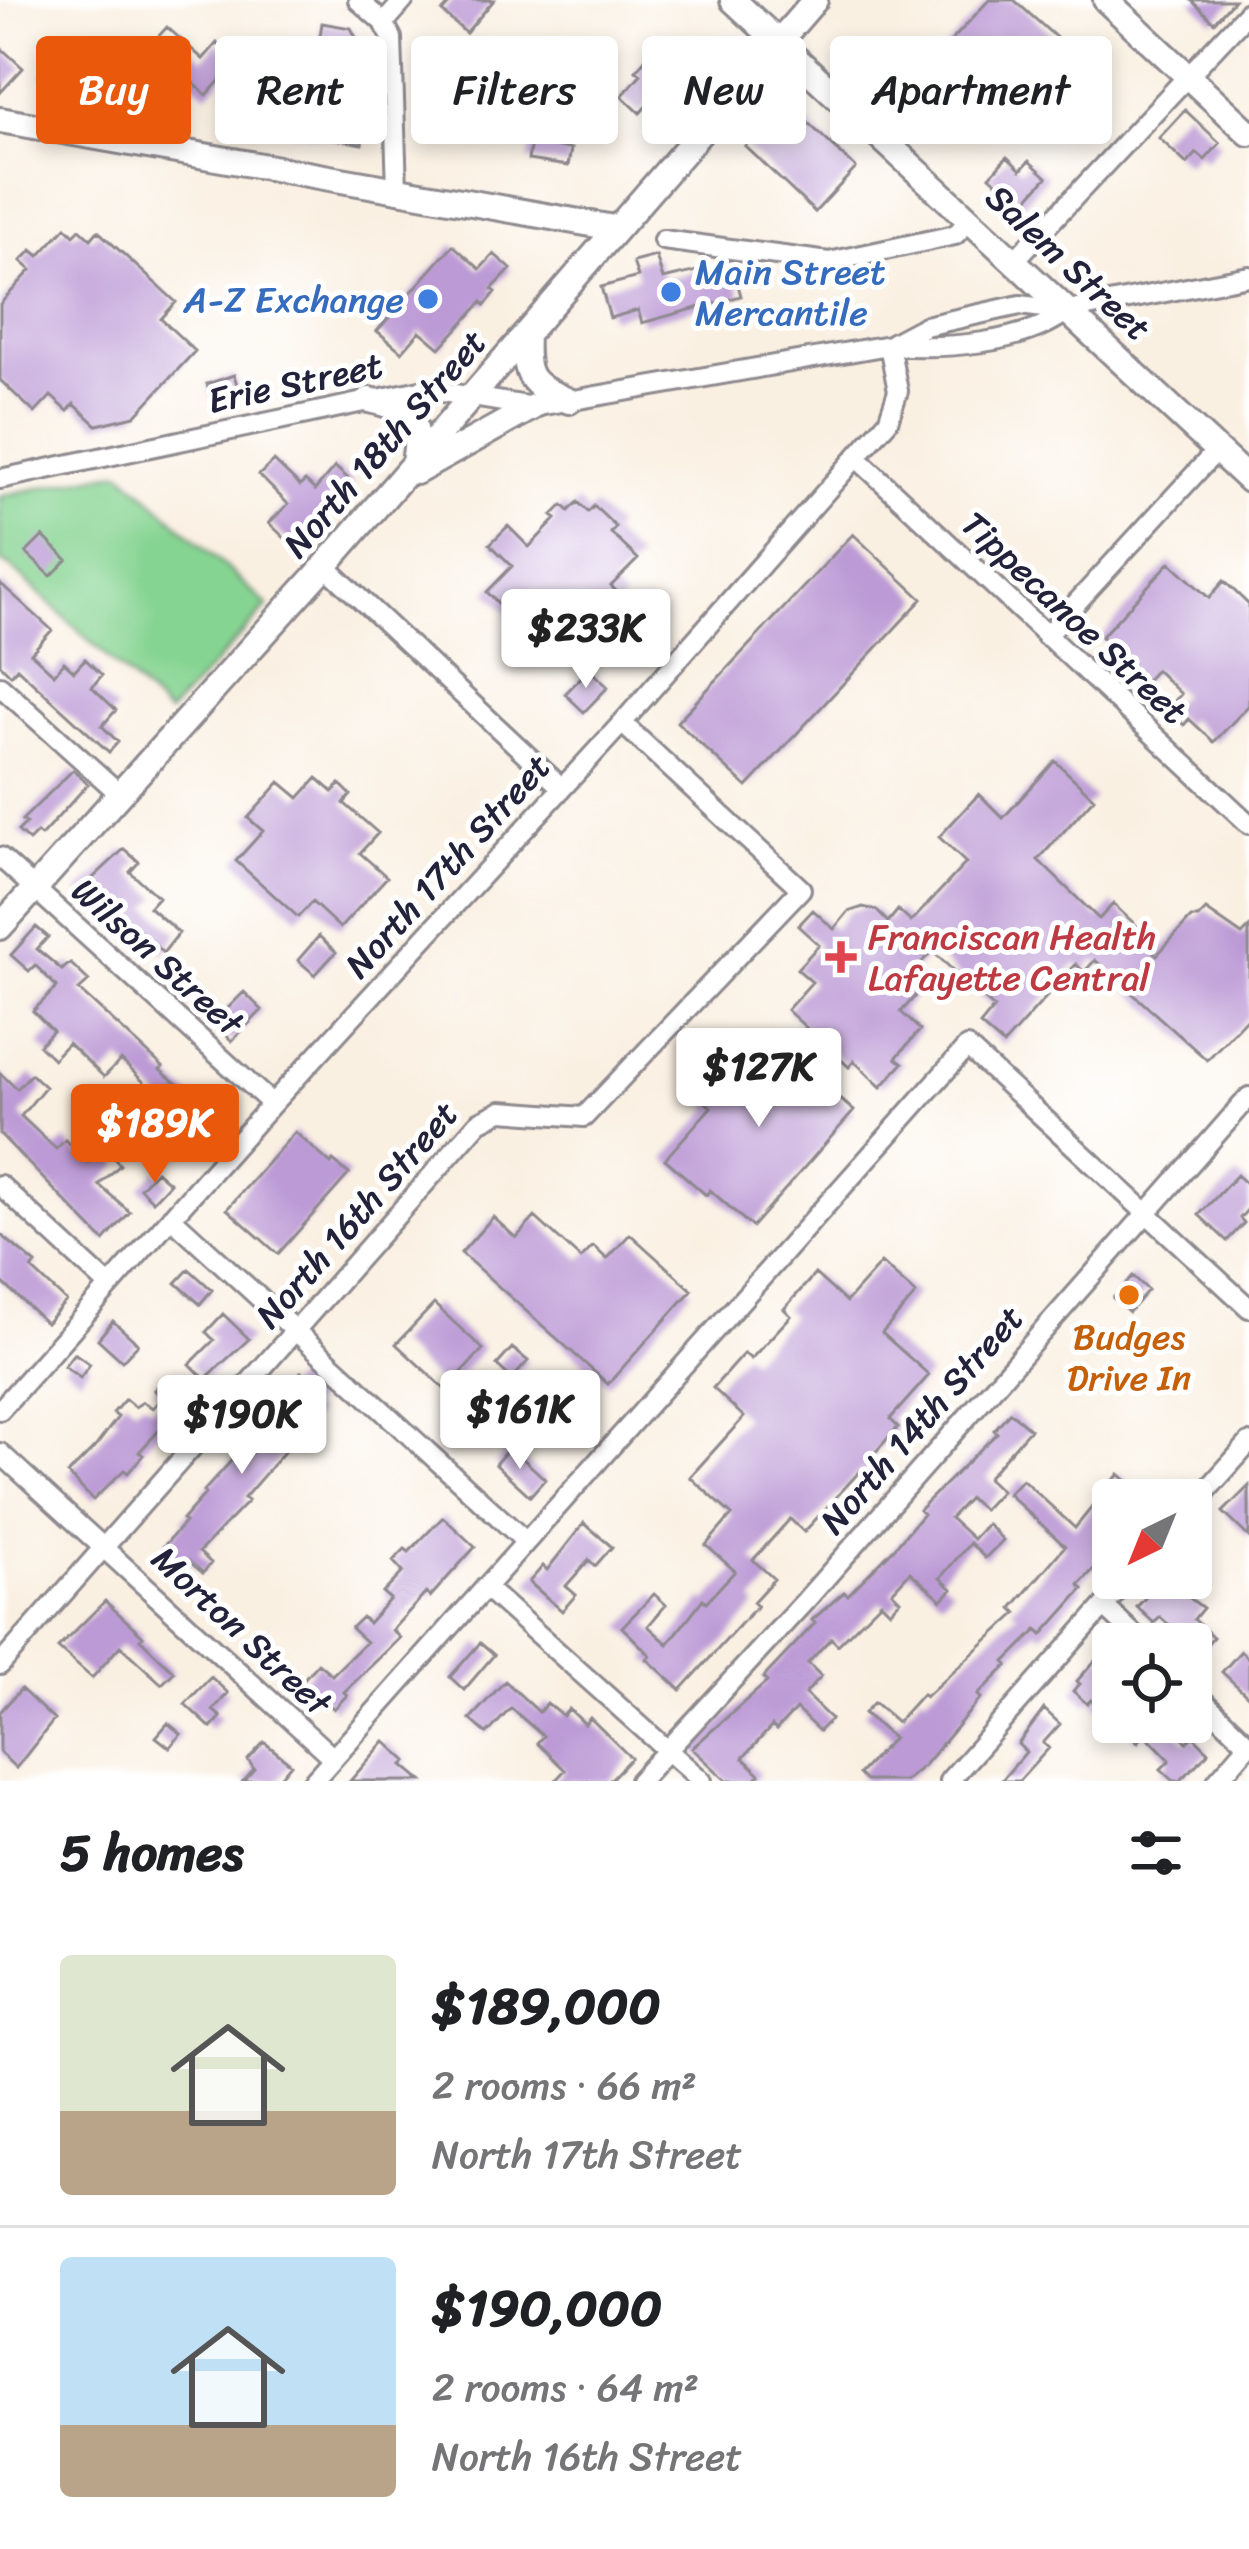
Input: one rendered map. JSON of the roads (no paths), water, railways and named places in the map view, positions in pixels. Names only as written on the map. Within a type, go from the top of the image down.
[{"type":"main road","name":"Salem Street","points":[[733,0],[772,36]]},
{"type":"main road","name":"North 18th Street","points":[[783,36],[815,0]]},
{"type":"main road","points":[[1106,0],[1249,133]]},
{"type":"main road","name":"Salem Street","points":[[806,68],[1249,480]]},
{"type":"main road","points":[[0,120],[614,228]]},
{"type":"main road","name":"North 18th Street","points":[[0,928],[325,566],[688,144]]},
{"type":"main road","points":[[526,334],[525,365],[532,381],[569,401]]},
{"type":"main road","points":[[369,400],[394,405],[413,423],[418,436],[406,473]]},
{"type":"main road","points":[[406,473],[533,407]]},
{"type":"street","points":[[358,0],[384,23],[392,38],[398,189]]},
{"type":"street","points":[[384,23],[404,0]]},
{"type":"street","points":[[1014,261],[1249,10]]},
{"type":"street","points":[[663,240],[829,262],[955,235],[971,219]]},
{"type":"street","name":"Erie Street","points":[[0,479],[425,389],[533,407],[889,345],[936,349],[1045,328],[1067,311],[1249,276]]},
{"type":"street","name":"North 17th Street","points":[[0,1410],[888,422],[898,391],[889,345]]},
{"type":"street","points":[[1046,636],[1216,450]]},
{"type":"street","name":"Tippecanoe Street","points":[[857,458],[1249,824]]},
{"type":"street","points":[[325,566],[562,788]]},
{"type":"street","points":[[0,686],[121,795]]},
{"type":"street","name":"North 16th Street","points":[[0,1665],[485,1117],[501,1111],[584,1117],[801,890],[622,723]]},
{"type":"street","name":"Wilson Street","points":[[0,857],[272,1104]]},
{"type":"street","points":[[313,1781],[967,1048],[1249,1308]]},
{"type":"street","name":"North 14th Street","points":[[639,1781],[806,1600],[1249,1096]]},
{"type":"street","points":[[0,1185],[110,1286]]},
{"type":"street","points":[[171,1217],[525,1540]]},
{"type":"street","points":[[1212,1484],[1249,1443]]},
{"type":"street","name":"Morton Street","points":[[0,1453],[333,1758]]},
{"type":"street","points":[[485,1587],[703,1781]]},
{"type":"street","points":[[949,1781],[1110,1599]]},
{"type":"street","points":[[1104,1606],[1122,1623]]},
{"type":"street","points":[[1212,1709],[1249,1745],[1216,1781]]},
{"type":"place","name":"Main Street Mercantile","points":[[671,292]]},
{"type":"place","name":"A-Z Exchange","points":[[428,299]]},
{"type":"place","name":"Franciscan Health Lafayette Central","points":[[841,957]]},
{"type":"place","name":"Budges Drive In","points":[[1129,1295]]}]
